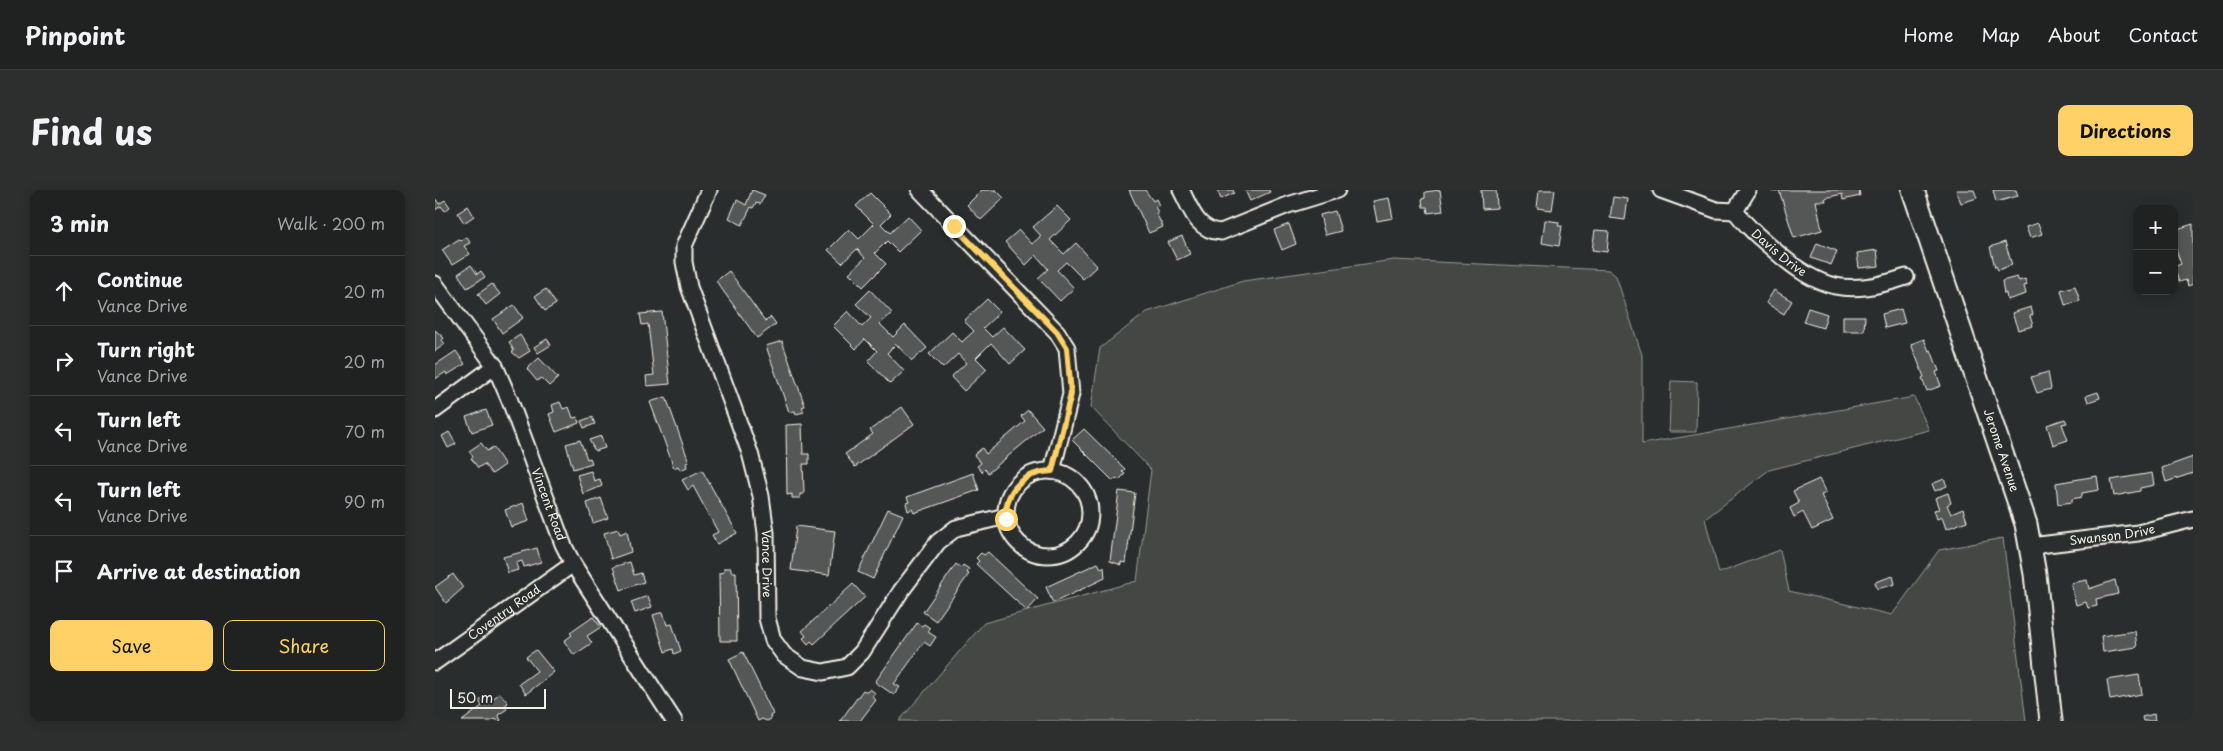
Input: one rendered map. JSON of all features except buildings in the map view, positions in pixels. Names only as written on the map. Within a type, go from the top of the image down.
[{"type":"main road","name":"Jerome Avenue","points":[[1913,190],[2008,467],[2031,546],[2051,721]]},
{"type":"street","name":"Vance Drive","points":[[709,190],[684,246],[684,262],[689,287],[750,453],[761,496],[766,533],[767,618],[773,640],[784,655],[803,668],[823,672],[847,667],[863,652],[901,591],[938,542],[955,528],[1006,516]]},
{"type":"street","points":[[919,190],[1057,332],[1067,348],[1071,394],[1052,471]]},
{"type":"street","points":[[1181,190],[1199,224],[1212,232],[1221,232],[1289,205],[1337,190]]},
{"type":"street","points":[[1661,190],[1716,210],[1735,211],[1748,190]]},
{"type":"street","name":"Davis Drive","points":[[1735,211],[1747,226],[1785,260],[1817,282],[1841,287],[1870,288],[1906,277]]},
{"type":"street","name":"Vincent Road","points":[[435,284],[495,366],[510,401],[563,544],[573,564],[674,721]]},
{"type":"street","points":[[435,410],[495,366]]},
{"type":"street","points":[[1052,471],[1065,474],[1084,490],[1089,502],[1090,516],[1087,529],[1080,540],[1069,549],[1057,554],[1043,554],[1030,551],[1019,543],[1011,532],[1006,516],[1011,492],[1019,483],[1029,476],[1052,471]]},
{"type":"street","name":"Swanson Drive","points":[[2031,546],[2137,533],[2193,519]]},
{"type":"street","name":"Coventry Road","points":[[435,662],[573,564]]},
{"type":"shaded area","points":[[1394,260],[1609,270],[1616,276],[1642,355],[1642,444],[1914,397],[1929,430],[1769,470],[1705,519],[1719,573],[1780,550],[1789,591],[1892,615],[1939,550],[2003,538],[2026,721],[899,721],[984,623],[1137,581],[1151,470],[1091,407],[1100,348],[1147,312],[1243,281]]},
{"type":"shaded area","points":[[1671,381],[1697,382],[1696,432],[1669,432]]},
{"type":"route","points":[[954,226],[1057,332],[1067,348],[1070,364],[1071,394],[1052,471],[1040,472],[1029,476],[1019,483],[1011,492],[1007,504],[1006,519]]}]
